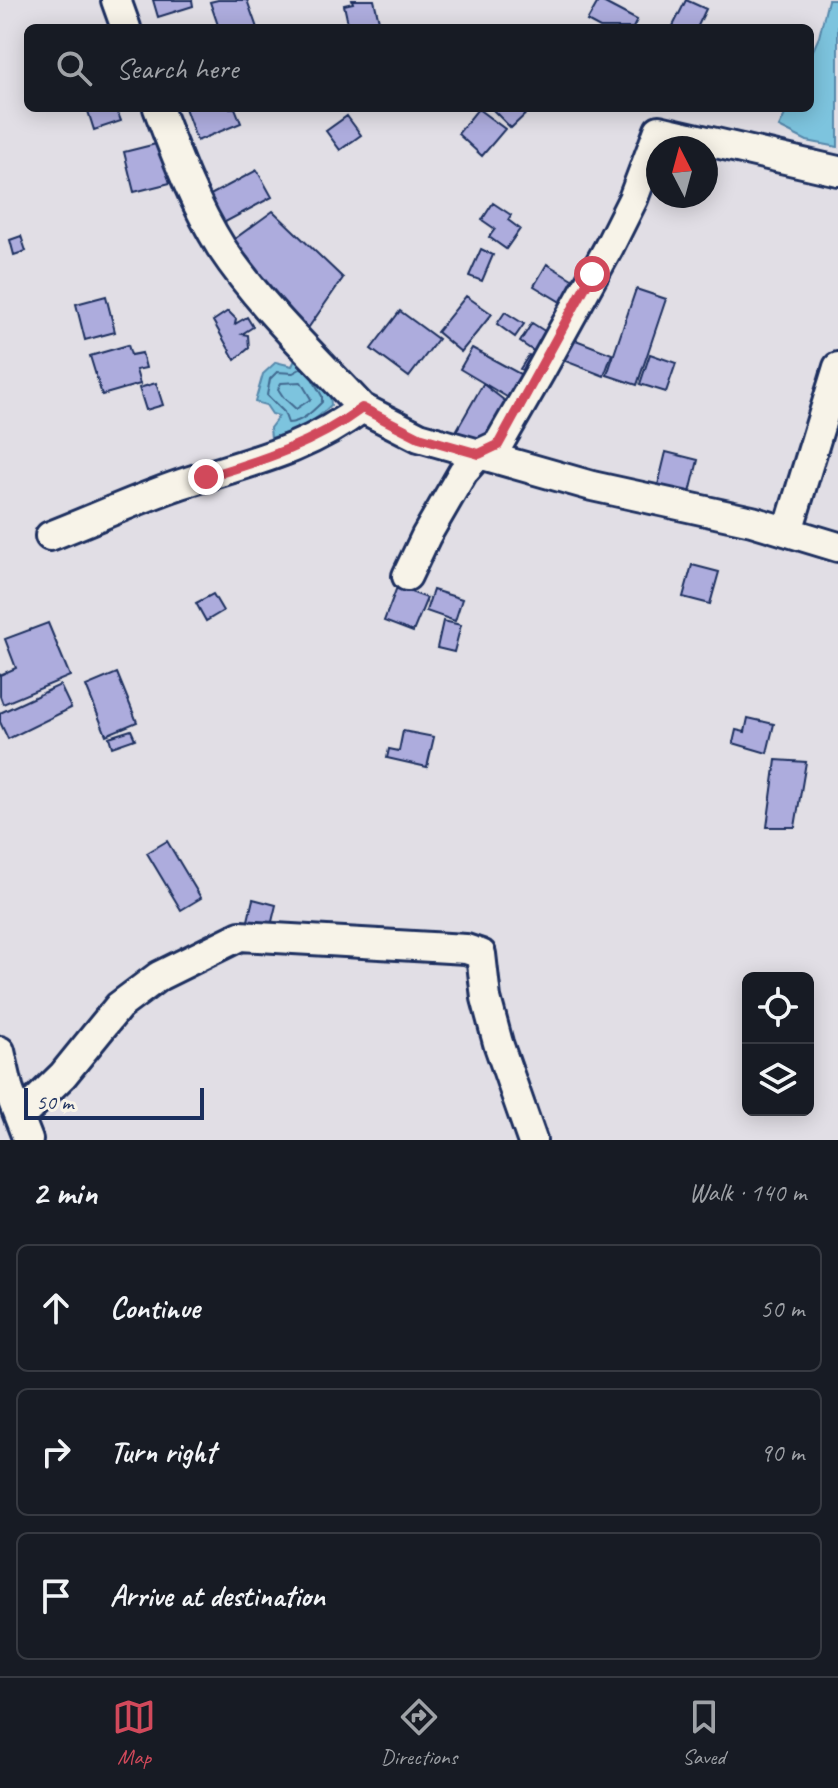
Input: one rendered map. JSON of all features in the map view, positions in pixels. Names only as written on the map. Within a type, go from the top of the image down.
[{"type":"street","points":[[116,0],[125,24]]},
{"type":"street","points":[[160,112],[198,206],[220,245],[242,276],[362,408],[419,437],[592,486],[788,531],[838,547]]},
{"type":"street","points":[[407,576],[463,472],[479,454],[498,445],[540,372],[633,199],[659,130],[838,171]]},
{"type":"street","points":[[788,531],[838,367]]},
{"type":"street","points":[[50,536],[145,497],[251,464],[296,446],[333,429],[362,408]]},
{"type":"street","points":[[0,1051],[14,1111],[63,1075],[119,1006],[159,976],[240,936],[466,949],[481,954],[486,998],[498,1043],[532,1140]]},
{"type":"water","points":[[828,0],[838,0],[838,147],[807,141],[779,127],[786,112],[814,112],[814,48]]},
{"type":"water","points":[[297,356],[330,394],[331,405],[302,428],[271,438],[270,428],[279,416],[272,414],[266,405],[255,402],[263,374],[276,362],[292,366]]},
{"type":"building","points":[[153,0],[192,0],[193,6],[158,17]]},
{"type":"building","points":[[247,0],[256,24],[218,24],[210,2]]},
{"type":"building","points":[[352,0],[374,0],[379,21],[348,24],[344,5],[353,3]]},
{"type":"building","points":[[599,0],[637,20],[635,24],[593,24],[587,21]]},
{"type":"building","points":[[686,0],[706,9],[699,24],[674,24]]},
{"type":"building","points":[[88,112],[118,112],[121,121],[94,130]]},
{"type":"building","points":[[186,112],[237,112],[241,123],[197,141]]},
{"type":"building","points":[[476,112],[482,112],[505,129],[482,156],[458,134]]},
{"type":"building","points":[[495,112],[528,112],[511,128]]},
{"type":"building","points":[[347,116],[361,135],[340,150],[326,131]]},
{"type":"building","points":[[160,143],[170,183],[134,192],[124,152]]},
{"type":"building","points":[[257,170],[272,197],[216,227],[201,200]]},
{"type":"building","points":[[493,203],[511,215],[508,220],[520,229],[506,249],[489,237],[495,229],[482,220]]},
{"type":"building","points":[[273,211],[343,278],[304,334],[229,243]]},
{"type":"building","points":[[21,236],[26,251],[14,255],[10,240]]},
{"type":"building","points":[[481,249],[493,255],[482,281],[469,276]]},
{"type":"building","points":[[547,264],[577,282],[564,304],[534,286]]},
{"type":"building","points":[[636,289],[666,299],[637,385],[607,375]]},
{"type":"building","points":[[106,296],[115,332],[85,340],[76,304]]},
{"type":"building","points":[[466,296],[492,314],[461,352],[437,332]]},
{"type":"building","points":[[228,311],[236,319],[235,324],[247,317],[253,327],[242,334],[248,335],[249,348],[235,360],[213,321]]},
{"type":"building","points":[[400,311],[438,339],[409,377],[371,349]]},
{"type":"building","points":[[505,312],[524,324],[515,337],[497,324]]},
{"type":"building","points":[[532,323],[554,337],[541,356],[520,342]]},
{"type":"building","points":[[563,335],[612,354],[604,376],[555,357]]},
{"type":"building","points":[[128,345],[131,355],[142,353],[146,368],[136,370],[140,384],[102,395],[90,356]]},
{"type":"building","points":[[472,348],[531,380],[517,403],[460,369]]},
{"type":"building","points":[[650,354],[676,363],[666,392],[640,384]]},
{"type":"building","points":[[529,355],[541,362],[532,376],[520,369]]},
{"type":"building","points":[[156,383],[163,405],[146,410],[139,388]]},
{"type":"building","points":[[483,384],[513,407],[488,447],[451,440]]},
{"type":"building","points":[[666,452],[698,460],[689,497],[657,489]]},
{"type":"building","points":[[692,565],[719,572],[710,604],[683,597]]},
{"type":"building","points":[[397,587],[427,598],[413,632],[384,621]]},
{"type":"building","points":[[433,590],[462,599],[455,621],[426,611]]},
{"type":"building","points":[[213,594],[223,611],[206,621],[196,603]]},
{"type":"building","points":[[443,621],[461,625],[454,652],[437,648]]},
{"type":"building","points":[[48,623],[70,676],[3,704],[0,675],[16,668],[5,639]]},
{"type":"building","points":[[117,673],[137,722],[106,735],[86,686]]},
{"type":"building","points":[[60,685],[71,708],[8,739],[0,722],[0,713]]},
{"type":"building","points":[[748,718],[774,724],[767,753],[733,743],[736,730],[745,732]]},
{"type":"building","points":[[131,730],[135,739],[112,747],[109,737]]},
{"type":"building","points":[[403,731],[434,737],[427,767],[387,758],[389,749],[399,751]]},
{"type":"building","points":[[776,760],[806,762],[795,827],[767,827]]},
{"type":"building","points":[[167,841],[201,898],[181,910],[147,853]]},
{"type":"building","points":[[253,899],[276,905],[270,930],[247,925]]},
{"type":"route","points":[[206,477],[296,446],[333,429],[362,408],[419,437],[479,454],[498,445],[592,274]]}]
